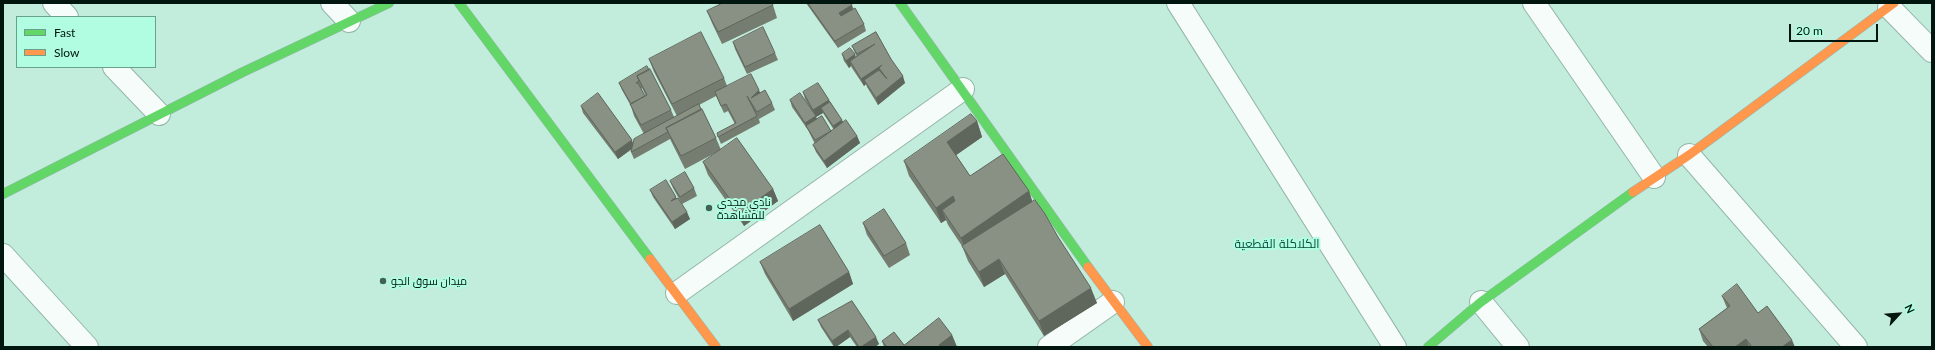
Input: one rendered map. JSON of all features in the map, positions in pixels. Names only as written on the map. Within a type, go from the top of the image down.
[{"type":"street","points":[[54,3],[66,16]]},
{"type":"street","points":[[332,3],[349,21]]},
{"type":"street","points":[[3,194],[159,114],[389,3]]},
{"type":"street","points":[[459,3],[677,293],[708,344]]},
{"type":"street","points":[[900,3],[964,89],[1113,302],[1148,347]]},
{"type":"street","points":[[1178,3],[1395,347]]},
{"type":"street","points":[[1534,3],[1654,176]]},
{"type":"street","points":[[1428,347],[1480,302],[1654,176],[1689,155],[1892,5],[1932,51]]},
{"type":"street","points":[[115,68],[159,114]]},
{"type":"street","points":[[677,293],[964,89]]},
{"type":"street","points":[[1689,155],[1856,347]]},
{"type":"street","points":[[3,255],[87,347]]},
{"type":"street","points":[[1049,347],[1113,302]]},
{"type":"street","points":[[1480,302],[1518,347]]},
{"type":"building","points":[[723,3],[772,3],[773,5],[718,32],[707,11]]},
{"type":"building","points":[[808,3],[851,3],[852,5],[839,13],[841,16],[855,8],[864,24],[835,41]]},
{"type":"building","points":[[763,27],[775,53],[745,67],[733,42]]},
{"type":"building","points":[[701,32],[724,78],[672,104],[649,59]]},
{"type":"building","points":[[876,32],[891,59],[903,76],[876,98],[864,80],[879,70],[887,79],[879,68],[882,65],[861,79],[850,61],[875,44],[857,54],[852,46]]},
{"type":"building","points":[[850,48],[855,54],[846,61],[842,54]]},
{"type":"building","points":[[647,66],[649,70],[637,76],[639,81],[636,83],[638,83],[645,96],[631,104],[619,83]]},
{"type":"building","points":[[650,69],[671,110],[641,125],[630,104],[647,95],[637,76]]},
{"type":"building","points":[[751,74],[759,90],[751,98],[765,90],[772,103],[757,112],[747,96],[757,116],[718,137],[717,133],[736,123],[726,104],[721,106],[715,92]]},
{"type":"building","points":[[818,83],[829,100],[813,110],[803,92]]},
{"type":"building","points":[[598,93],[632,140],[615,152],[581,106]]},
{"type":"building","points":[[800,93],[816,116],[805,123],[790,100]]},
{"type":"building","points":[[830,102],[842,120],[833,126],[821,108]]},
{"type":"building","points":[[699,104],[701,110],[666,128],[668,132],[631,152],[634,139]]},
{"type":"building","points":[[702,109],[716,138],[681,156],[666,128]]},
{"type":"building","points":[[971,114],[977,121],[947,142],[970,176],[1003,154],[1029,191],[961,238],[942,210],[955,201],[953,196],[936,208],[904,161]]},
{"type":"building","points":[[822,116],[831,131],[815,140],[806,126]]},
{"type":"building","points":[[846,120],[857,136],[824,161],[813,145]]},
{"type":"building","points":[[737,138],[773,189],[740,213],[703,162]]},
{"type":"building","points":[[685,172],[694,188],[680,197],[670,181]]},
{"type":"building","points":[[666,180],[676,197],[671,201],[678,198],[687,212],[672,222],[650,190]]},
{"type":"building","points":[[1035,200],[1091,288],[1039,321],[999,259],[979,272],[962,246]]},
{"type":"building","points":[[884,209],[906,243],[884,256],[863,223]]},
{"type":"building","points":[[820,225],[849,272],[789,309],[760,262]]},
{"type":"building","points":[[1737,284],[1758,313],[1767,306],[1792,340],[1782,347],[1752,347],[1746,339],[1735,347],[1713,347],[1699,329],[1730,306],[1722,296]]},
{"type":"building","points":[[852,301],[876,337],[861,347],[859,347],[848,330],[832,341],[818,320]]},
{"type":"building","points":[[939,318],[952,335],[939,345],[940,347],[887,347],[882,341],[894,332],[904,345]]},
{"type":"traffic: fast","points":[[3,194],[243,72],[389,3]]},
{"type":"traffic: fast","points":[[459,3],[650,259]]},
{"type":"traffic: fast","points":[[900,3],[1088,267]]},
{"type":"traffic: fast","points":[[1428,347],[1481,302],[1633,192]]},
{"type":"traffic: slow","points":[[1633,192],[1689,155],[1894,3]]},
{"type":"traffic: slow","points":[[650,259],[716,347]]},
{"type":"traffic: slow","points":[[1088,267],[1148,347]]},
{"type":"place","name":"نادي مجدي للمشاهدة","points":[[709,208]]},
{"type":"place","name":"ميدان سوق الجو","points":[[383,281]]},
{"type":"district","name":"الكلاكلة القطعية","points":[[1277,244]]}]
